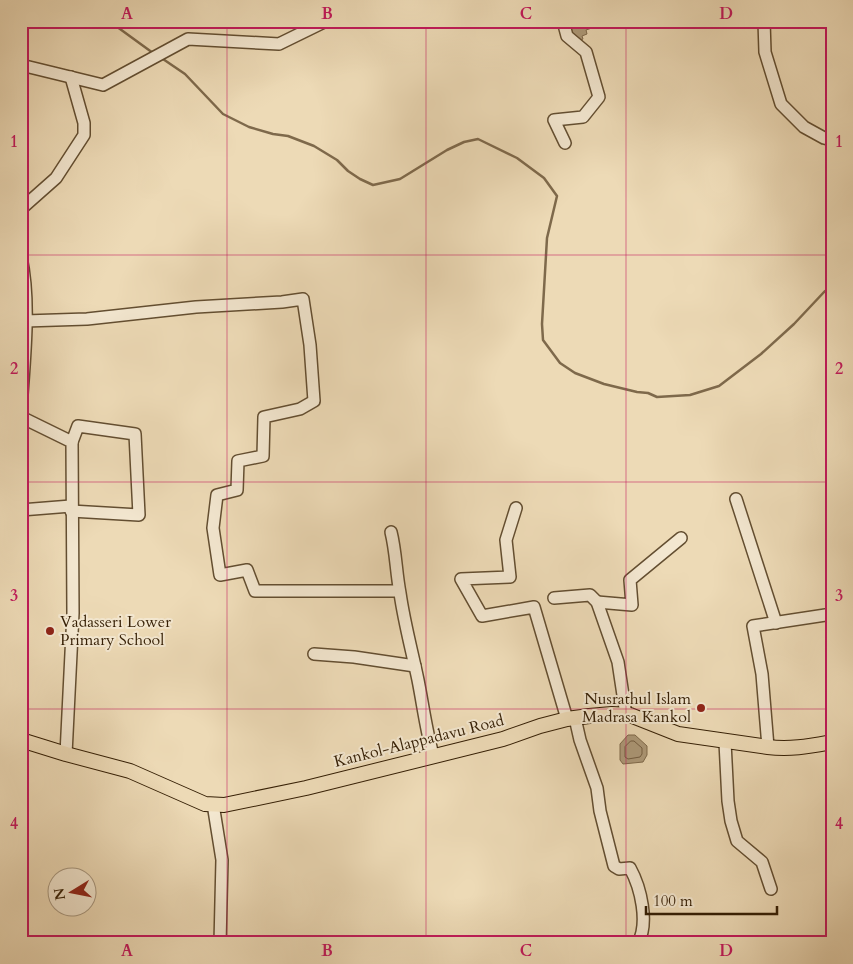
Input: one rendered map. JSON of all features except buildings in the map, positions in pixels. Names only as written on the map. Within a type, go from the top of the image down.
[{"type":"main road","name":"Kankol-Alappadavu Road","points":[[21,740],[66,754],[130,770],[205,804],[224,805],[265,797],[503,739],[571,719],[612,714],[626,715],[678,734],[725,742],[782,749],[808,747],[832,742]]},
{"type":"street","points":[[21,65],[103,85],[188,39],[279,44],[326,21]]},
{"type":"street","points":[[563,21],[567,36],[586,52],[600,97],[583,117],[554,120],[565,143]]},
{"type":"street","points":[[764,21],[765,52],[781,104],[804,127],[824,138],[832,140]]},
{"type":"street","points":[[21,209],[56,178],[84,135],[84,123],[71,77]]},
{"type":"street","points":[[21,257],[25,272],[21,409]]},
{"type":"street","points":[[25,321],[87,319],[196,307],[303,299],[310,346],[314,401],[300,409],[264,417],[264,456],[238,461],[237,490],[217,495],[212,528],[220,575],[247,570],[256,591],[399,591]]},
{"type":"street","points":[[21,417],[72,442]]},
{"type":"street","points":[[21,510],[71,509],[139,515],[135,434],[78,426],[72,442],[71,509],[73,613],[66,754]]},
{"type":"street","points":[[736,499],[776,623]]},
{"type":"street","points":[[516,508],[506,540],[510,577],[461,579],[482,616],[534,607],[571,719],[597,788],[600,811],[614,866],[620,869],[630,868],[637,881],[642,906],[643,934],[638,943]]},
{"type":"street","points":[[391,532],[395,550],[399,591],[426,729],[433,755]]},
{"type":"street","points":[[597,602],[632,605],[630,580],[682,538]]},
{"type":"street","points":[[554,598],[590,595],[597,602],[618,662],[626,715]]},
{"type":"street","points":[[768,747],[762,674],[753,626],[832,614]]},
{"type":"street","points":[[314,654],[354,657],[415,666]]},
{"type":"street","points":[[725,742],[728,801],[737,841],[762,862],[771,890]]},
{"type":"street","points":[[213,804],[222,860],[220,943]]},
{"type":"water","points":[[572,21],[588,21],[592,28],[586,30],[587,34],[582,36],[583,39],[577,42],[572,37],[567,23]]},
{"type":"water","points":[[628,735],[635,735],[647,746],[647,755],[643,762],[623,764],[620,760],[620,744]]},
{"type":"waterway","points":[[109,21],[153,53]]},
{"type":"waterway","points":[[160,57],[185,74],[223,114],[249,127],[288,136],[314,146],[337,160],[360,179],[373,185],[400,179],[447,150],[464,142],[478,139],[517,158],[544,178],[557,196],[547,238],[542,324],[543,340],[560,363],[575,373],[604,384],[648,393],[657,397],[690,395],[719,386],[761,354],[794,324],[825,291],[832,291]]},
{"type":"place","name":"Vadasseri Lower Primary School","points":[[50,631]]},
{"type":"place","name":"Nusrathul Islam Madrasa Kankol","points":[[701,708]]}]
